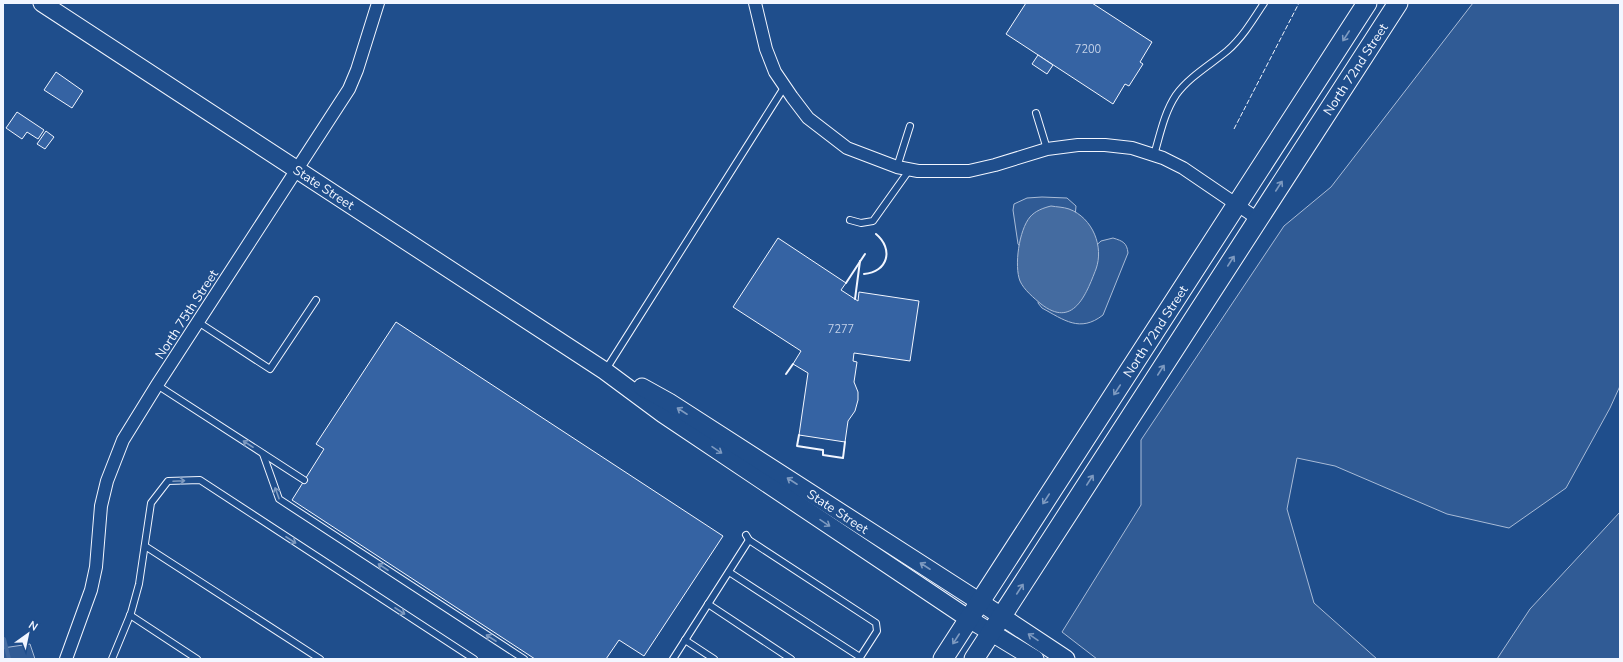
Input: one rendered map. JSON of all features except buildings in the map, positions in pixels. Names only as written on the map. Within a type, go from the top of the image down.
[{"type":"main road","name":"North 72nd Street","points":[[943,659],[1367,3]]},
{"type":"main road","name":"North 72nd Street","points":[[974,659],[1398,3]]},
{"type":"street","name":"State Street","points":[[42,3],[605,371],[663,414],[991,634],[1035,659]]},
{"type":"street","name":"North 75th Street","points":[[66,659],[91,590],[96,567],[101,506],[111,467],[123,440],[349,89],[357,70],[378,3]]},
{"type":"street","points":[[756,3],[766,49],[775,72],[808,118],[846,148],[898,167],[918,171],[969,171],[1046,149],[1078,145],[1105,145],[1132,148],[1163,158],[1182,168],[1258,219]]},
{"type":"street","name":"State Street","points":[[605,371],[637,384],[669,402],[1002,616],[1066,659]]},
{"type":"lane","points":[[1154,155],[1167,109],[1177,94],[1228,50],[1246,31],[1264,3]]},
{"type":"lane","points":[[605,371],[785,86]]},
{"type":"lane","points":[[1036,113],[1046,149]]},
{"type":"lane","points":[[898,167],[910,126]]},
{"type":"lane","points":[[850,220],[861,223],[873,221],[910,169]]},
{"type":"lane","points":[[198,322],[270,369],[316,300]]},
{"type":"lane","points":[[157,386],[304,480]]},
{"type":"lane","points":[[263,454],[279,499],[524,659]]},
{"type":"lane","points":[[112,659],[130,615],[139,584],[151,503],[168,481],[200,480],[474,659]]},
{"type":"lane","points":[[673,659],[729,572],[748,537],[876,623],[877,631],[860,658],[729,572]]},
{"type":"lane","points":[[145,546],[320,659]]},
{"type":"lane","points":[[708,604],[791,659]]},
{"type":"lane","points":[[130,615],[197,659]]},
{"type":"lane","points":[[685,640],[714,659]]},
{"type":"shaded area","points":[[1473,3],[1620,3],[1620,386],[1610,408],[1566,488],[1509,528],[1447,514],[1335,466],[1297,458],[1287,509],[1314,603],[1377,659],[1097,659],[1062,632],[1141,505],[1141,440],[1284,226],[1331,187]]},
{"type":"shaded area","points":[[1027,198],[1067,198],[1076,206],[1075,217],[1023,250],[1018,244],[1013,210],[1014,204]]},
{"type":"shaded area","points":[[1051,206],[1069,209],[1084,219],[1094,234],[1099,252],[1096,269],[1083,298],[1077,306],[1070,311],[1062,313],[1052,311],[1029,294],[1020,281],[1017,266],[1020,239],[1026,223],[1034,213]]},
{"type":"shaded area","points":[[1113,238],[1124,243],[1127,247],[1128,253],[1103,315],[1087,323],[1079,324],[1072,323],[1058,317],[1042,308],[1038,303],[1039,298],[1101,241]]},
{"type":"shaded area","points":[[1620,512],[1620,659],[1497,659],[1530,609]]},
{"type":"shaded area","points":[[30,644],[35,659],[3,659],[3,648]]},
{"type":"waterway","points":[[4,639],[9,659]]},
{"type":"fence","points":[[1234,129],[1299,3]]},
{"type":"wall","points":[[864,274],[879,269],[886,259],[885,246],[876,234]]},
{"type":"wall","points":[[846,283],[865,254]]},
{"type":"wall","points":[[855,299],[860,261]]},
{"type":"wall","points":[[786,374],[793,364]]},
{"type":"wall","points":[[799,435],[797,446],[823,450],[823,455],[843,458],[845,442]]}]
